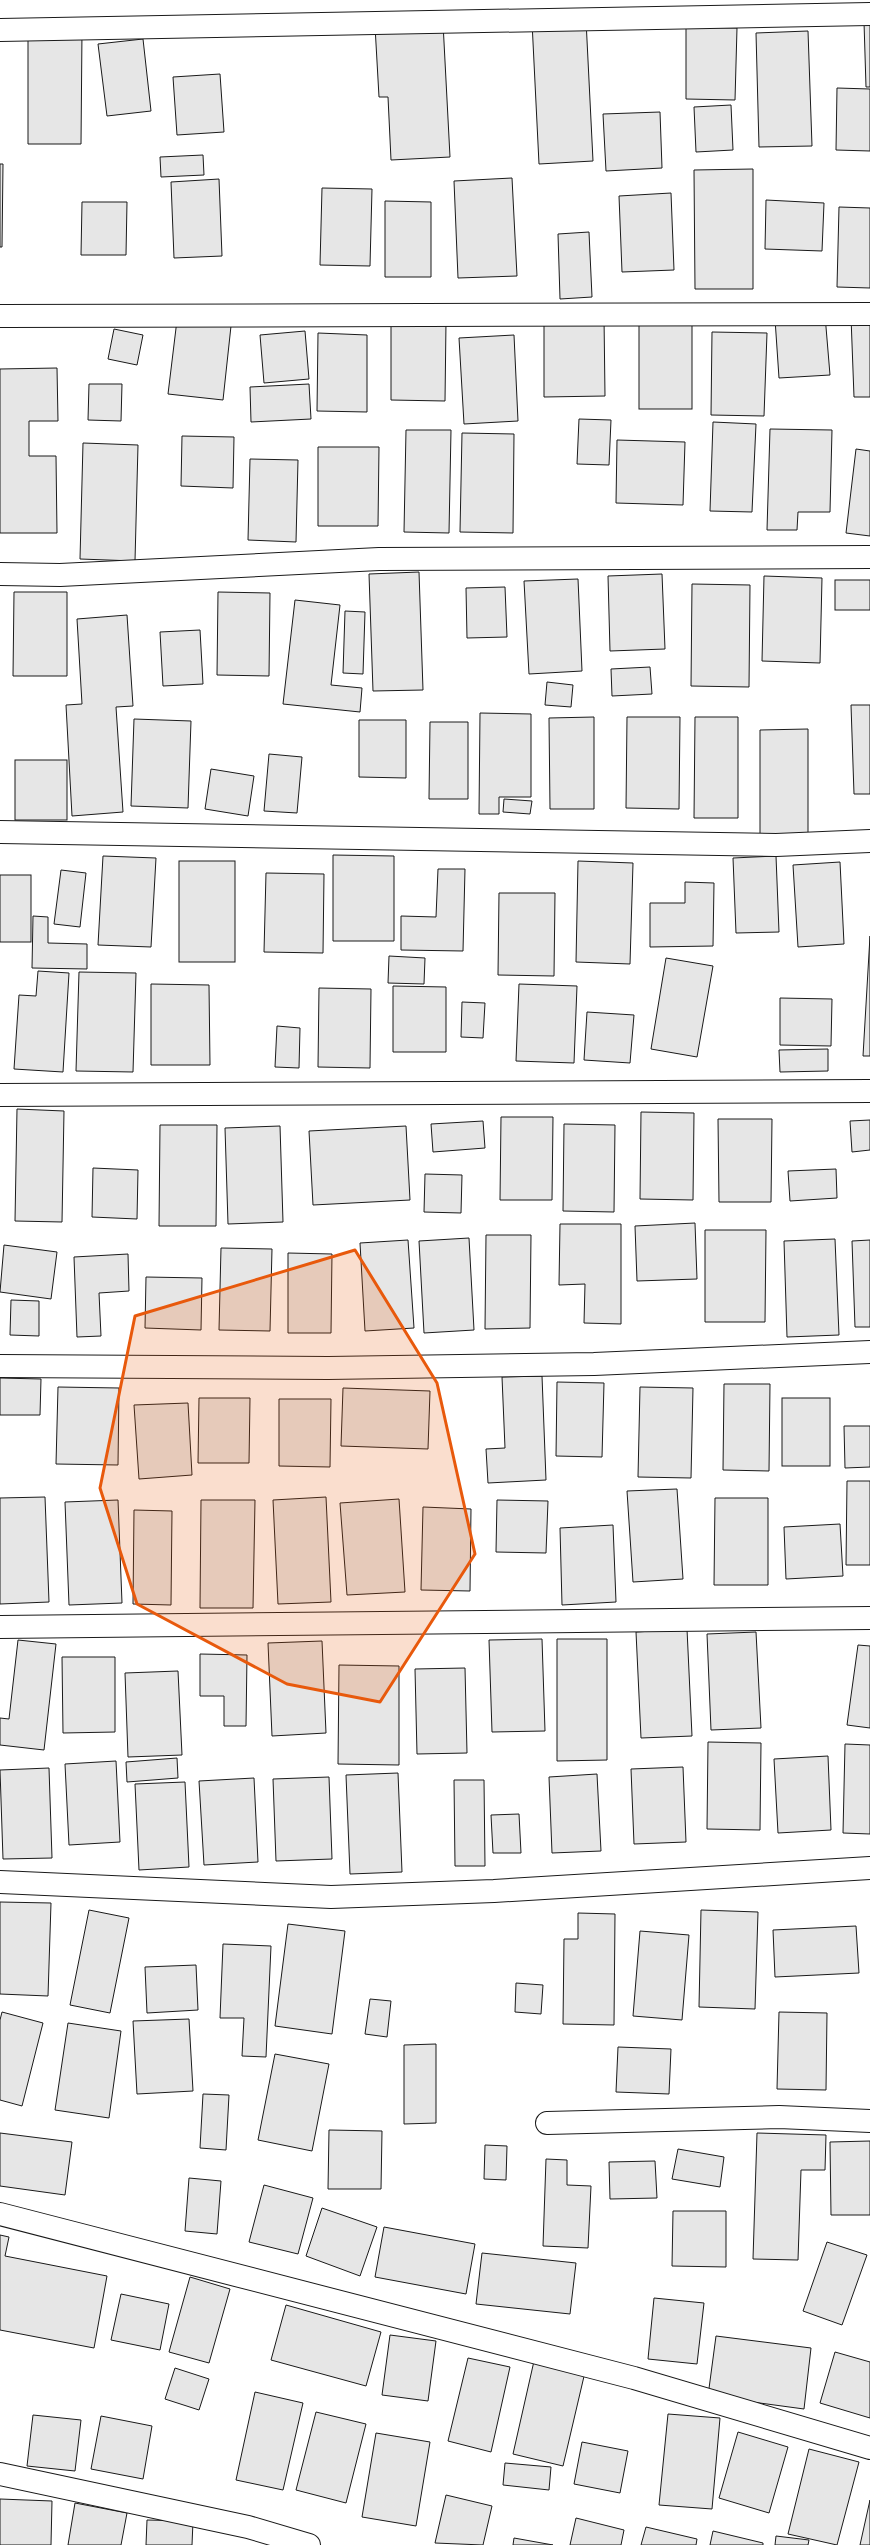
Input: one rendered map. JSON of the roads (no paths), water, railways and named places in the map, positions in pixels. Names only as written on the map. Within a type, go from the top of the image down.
[{"type":"street","points":[[0,30],[870,14]]},
{"type":"street","points":[[0,316],[870,314]]},
{"type":"street","points":[[0,574],[60,575],[379,559],[870,557]]},
{"type":"street","points":[[0,832],[776,844],[870,841]]},
{"type":"street","points":[[0,1095],[870,1091]]},
{"type":"street","points":[[0,1366],[328,1368],[594,1364],[870,1352]]},
{"type":"street","points":[[0,1627],[870,1618]]},
{"type":"street","points":[[0,1882],[331,1897],[494,1891],[870,1868]]},
{"type":"street","points":[[547,2123],[779,2117],[870,2121]]},
{"type":"street","points":[[0,2214],[634,2378],[870,2448]]},
{"type":"street","points":[[0,2474],[248,2527],[309,2545]]}]
